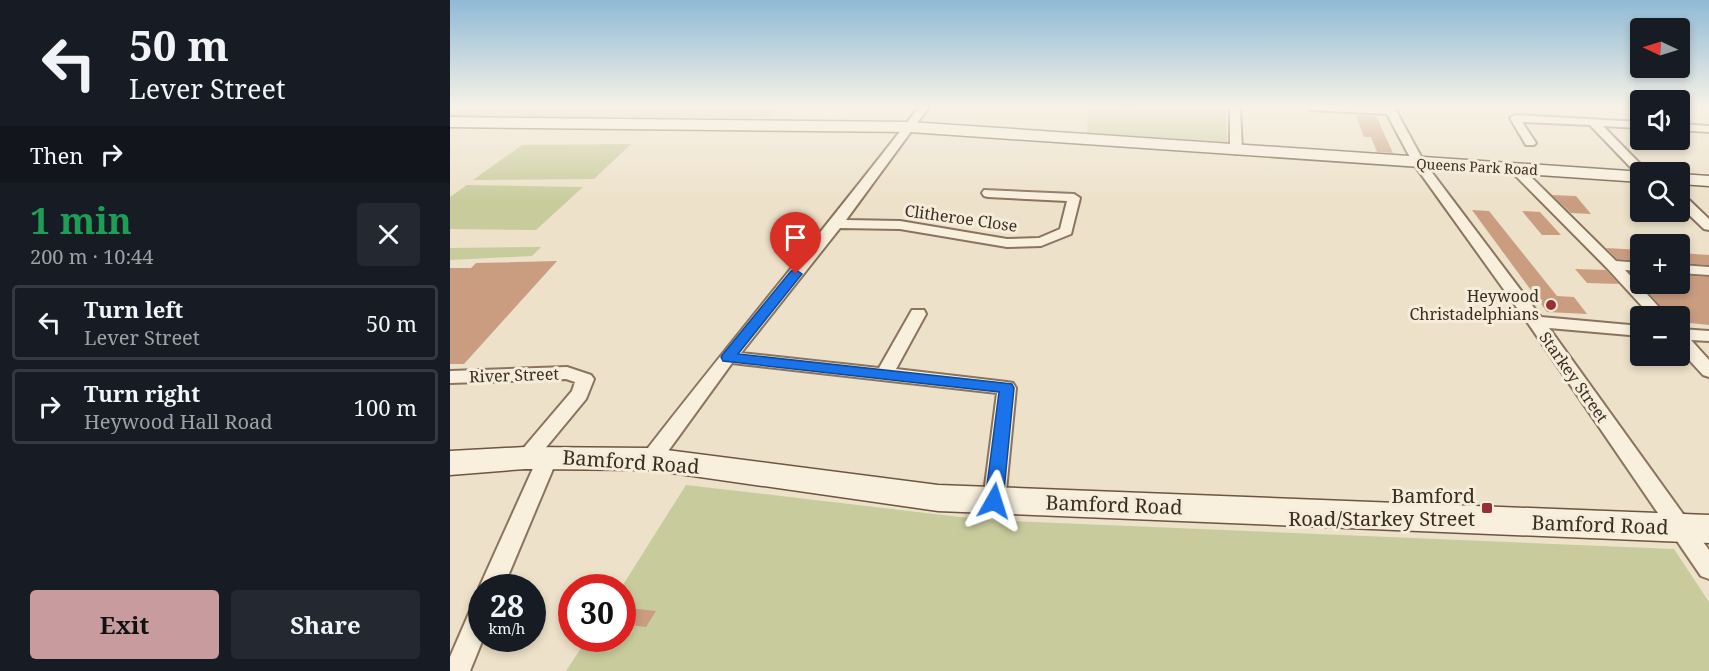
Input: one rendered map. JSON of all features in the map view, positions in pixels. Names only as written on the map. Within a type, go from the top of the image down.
[{"type":"street","points":[[651,459],[728,357],[836,224],[901,138]]},
{"type":"street","name":"Queens Park Road","points":[[1064,138],[1419,163],[1630,174]]},
{"type":"street","points":[[1236,138],[1236,151]]},
{"type":"street","name":"Starkey Street","points":[[1406,138],[1419,163],[1536,322],[1695,528],[1709,569]]},
{"type":"street","points":[[1527,138],[1530,143]]},
{"type":"street","points":[[1608,138],[1630,162]]},
{"type":"street","points":[[1516,169],[1650,306]]},
{"type":"street","points":[[1690,180],[1709,181]]},
{"type":"street","name":"Clitheroe Close","points":[[836,224],[900,225],[1007,243],[1041,242],[1066,231],[1074,198],[988,193]]},
{"type":"street","points":[[1690,208],[1709,226]]},
{"type":"street","points":[[1612,265],[1630,266]]},
{"type":"street","points":[[1690,270],[1709,271]]},
{"type":"street","points":[[884,375],[918,314]]},
{"type":"street","points":[[1536,322],[1630,330]]},
{"type":"street","points":[[1690,335],[1709,336]]},
{"type":"street","points":[[1690,350],[1709,371]]},
{"type":"street","points":[[728,357],[1007,388],[994,501]]},
{"type":"street","name":"River Street","points":[[450,377],[567,373],[585,379],[580,394],[537,458]]},
{"type":"street","points":[[496,574],[537,458]]},
{"type":"street","name":"Bamford Road","points":[[450,463],[537,458],[651,459],[938,498],[1695,528]]},
{"type":"street","points":[[457,671],[468,645]]},
{"type":"green space","points":[[1170,138],[1227,138],[1227,142]]},
{"type":"green space","points":[[631,144],[594,179],[473,180],[522,145]]},
{"type":"green space","points":[[467,185],[583,187],[536,230],[450,229],[450,197]]},
{"type":"green space","points":[[541,247],[532,256],[450,260],[450,248]]},
{"type":"green space","points":[[686,485],[986,520],[1674,549],[1709,602],[1709,671],[566,671],[578,652],[636,652],[636,574],[630,574]]},
{"type":"building","points":[[1372,138],[1386,138],[1393,153],[1377,152]]},
{"type":"building","points":[[1552,195],[1576,196],[1591,214],[1571,213]]},
{"type":"building","points":[[1472,210],[1489,211],[1557,296],[1574,297],[1587,314],[1547,312]]},
{"type":"building","points":[[1522,211],[1540,212],[1561,235],[1542,235]]},
{"type":"building","points":[[1606,248],[1630,249],[1630,260],[1617,259]]},
{"type":"building","points":[[1690,254],[1709,255],[1709,265],[1690,264]]},
{"type":"building","points":[[557,261],[464,364],[450,364],[450,268],[471,268],[476,263]]},
{"type":"building","points":[[1575,269],[1606,270],[1619,284],[1587,283]]},
{"type":"building","points":[[1690,276],[1709,277],[1709,325],[1690,323],[1690,306],[1660,306],[1650,294],[1690,294]]},
{"type":"building","points":[[636,609],[656,611],[646,627],[636,626]]},
{"type":"place","name":"Heywood Christadelphians","points":[[1551,305]]},
{"type":"place","name":"Bamford Road/Starkey Street","points":[[1487,508]]},
{"type":"route","points":[[796,274],[728,357],[1007,388],[994,501]]}]
